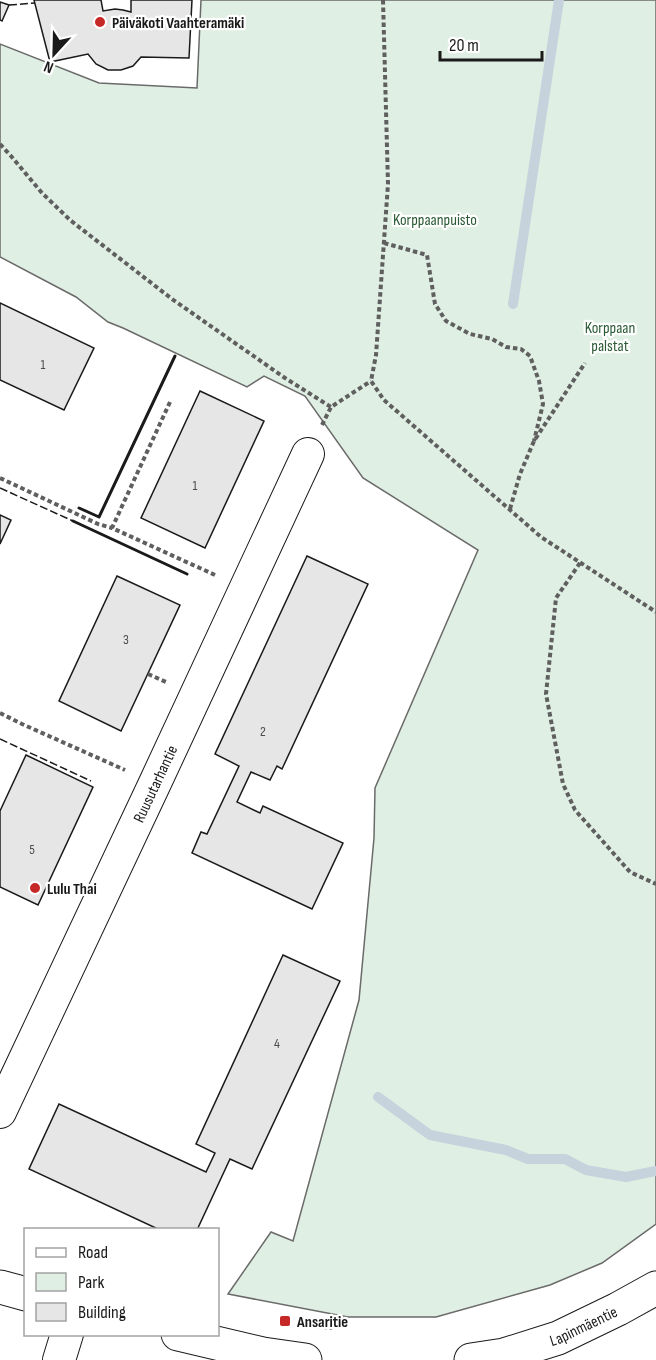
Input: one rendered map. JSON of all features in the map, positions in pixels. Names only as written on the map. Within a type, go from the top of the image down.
[{"type":"street","name":"Ruusutarhantie","points":[[0,1112],[308,454]]},
{"type":"street","points":[[0,1287],[24,1293]]},
{"type":"street","name":"Lapinmäentie","points":[[471,1360],[504,1355],[558,1338],[656,1288]]},
{"type":"street","points":[[59,1360],[67,1336]]},
{"type":"street","points":[[183,1336],[305,1360]]},
{"type":"path","points":[[308,454],[331,407],[371,381],[376,355],[387,184],[383,0]]},
{"type":"path","points":[[0,144],[42,193],[70,220],[172,299],[285,378],[331,407]]},
{"type":"path","points":[[384,243],[427,255],[435,304],[446,321],[470,334],[492,339],[506,347],[520,349],[530,356],[539,381],[543,404],[534,441],[520,474],[510,509]]},
{"type":"path","points":[[534,441],[585,363]]},
{"type":"path","points":[[371,381],[384,399],[541,537],[656,612]]},
{"type":"path","points":[[112,528],[171,402]]},
{"type":"path","points":[[0,478],[226,580],[245,591]]},
{"type":"path","points":[[580,562],[556,598],[546,694],[563,784],[575,810],[630,872],[656,884]]},
{"type":"path","points":[[0,713],[155,783]]},
{"type":"green space","name":"Korppaanpuisto","points":[[201,0],[656,0],[656,1224],[602,1263],[550,1285],[436,1317],[348,1317],[228,1294],[271,1232],[293,1241],[359,1000],[374,838],[375,788],[478,550],[363,478],[305,396],[264,376],[247,387],[108,322],[76,297],[0,257],[0,44],[99,83],[197,88]]},
{"type":"building","points":[[34,0],[101,0],[103,11],[115,9],[131,12],[131,0],[192,0],[189,58],[141,57],[133,66],[121,70],[108,70],[96,64],[88,54],[50,62]]},
{"type":"building","points":[[0,2],[9,5],[2,21],[0,20]]},
{"type":"building","points":[[0,303],[94,348],[64,410],[0,380]]},
{"type":"building","points":[[200,391],[264,421],[205,548],[141,518]]},
{"type":"building","points":[[0,515],[11,520],[0,544]]},
{"type":"building","points":[[307,556],[368,584],[282,769],[277,766],[270,780],[251,772],[237,802],[260,813],[263,806],[343,843],[312,909],[192,853],[201,832],[207,834],[239,766],[215,754]]},
{"type":"building","points":[[117,576],[180,605],[121,731],[59,701]]},
{"type":"building","points":[[26,755],[93,787],[38,905],[0,887],[0,811]]},
{"type":"building","points":[[283,955],[340,981],[252,1169],[230,1159],[198,1228],[156,1228],[29,1169],[59,1104],[206,1172],[215,1153],[196,1144]]},
{"type":"waterway","points":[[513,304],[559,0]]},
{"type":"waterway","points":[[378,1097],[430,1135],[506,1150],[528,1159],[565,1159],[586,1170],[626,1177],[656,1171]]},
{"type":"fence","points":[[9,5],[35,3]]},
{"type":"fence","points":[[0,488],[73,521]]},
{"type":"fence","points":[[0,739],[91,781]]},
{"type":"wall","points":[[79,508],[99,517],[175,356]]},
{"type":"wall","points":[[73,521],[187,574]]},
{"type":"place","name":"Päiväkoti Vaahteramäki","points":[[100,22]]},
{"type":"place","name":"Lulu Thai","points":[[35,888]]},
{"type":"place","name":"Ansaritie","points":[[285,1321]]},
{"type":"park label","name":"Korppaan palstat","points":[[610,336]]}]
